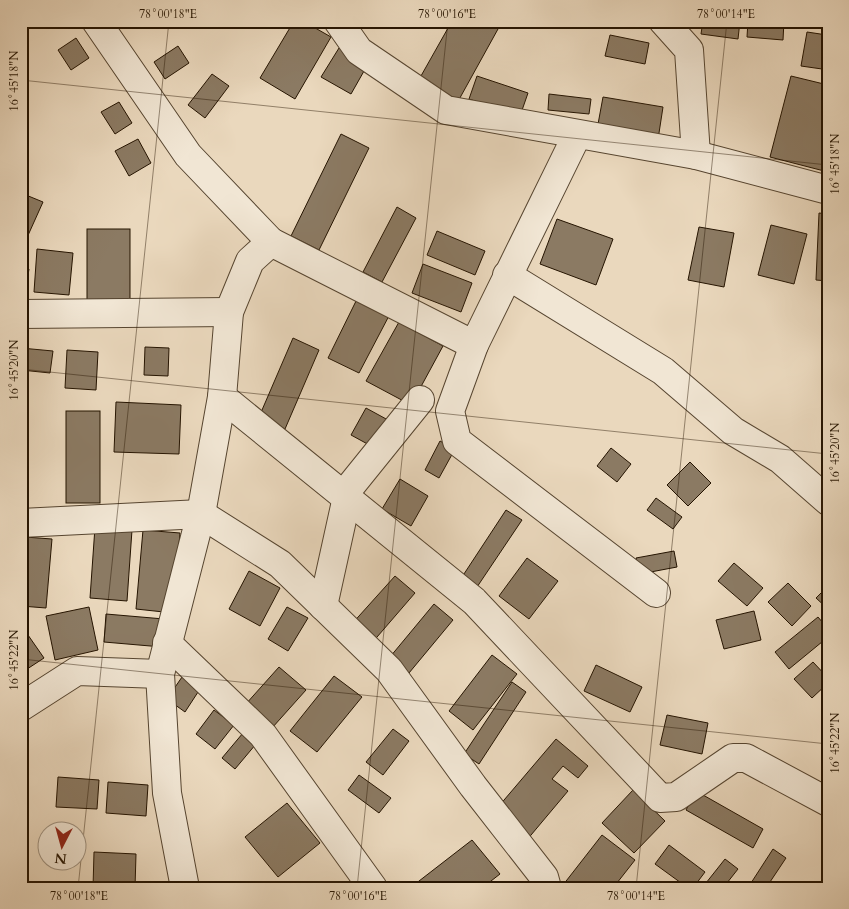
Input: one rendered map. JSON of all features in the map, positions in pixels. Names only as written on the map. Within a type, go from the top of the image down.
[{"type":"street","points":[[96,21],[188,155],[271,242],[474,345]]},
{"type":"street","points":[[338,21],[359,51],[446,110],[696,155],[828,190]]},
{"type":"street","points":[[663,21],[689,50]]},
{"type":"street","points":[[693,21],[689,50],[696,155]]},
{"type":"street","points":[[577,135],[474,345],[450,411],[457,441],[656,593]]},
{"type":"street","points":[[185,888],[167,793],[160,674],[201,514],[222,397],[229,312],[250,261],[271,242]]},
{"type":"street","points":[[507,275],[663,371],[733,431],[780,459],[828,501]]},
{"type":"street","points":[[21,314],[229,312]]},
{"type":"street","points":[[222,397],[474,601],[660,798],[676,798],[733,758],[746,758],[828,802]]},
{"type":"street","points":[[324,606],[349,488],[420,400]]},
{"type":"street","points":[[21,523],[201,514],[280,564],[389,670],[473,786],[544,877],[547,888]]},
{"type":"street","points":[[168,643],[263,735],[373,888]]},
{"type":"street","points":[[21,707],[77,671],[160,674]]},
{"type":"building","points":[[294,21],[303,21],[331,37],[295,99],[260,78]]},
{"type":"building","points":[[452,21],[484,21],[498,29],[456,105],[417,83]]},
{"type":"building","points":[[703,21],[740,21],[738,39],[701,34]]},
{"type":"building","points":[[748,21],[784,21],[783,40],[747,37]]},
{"type":"building","points":[[807,32],[827,35],[822,69],[801,66]]},
{"type":"building","points":[[610,35],[649,43],[645,64],[605,56]]},
{"type":"building","points":[[76,38],[89,58],[71,70],[58,50]]},
{"type":"building","points":[[178,46],[189,63],[165,79],[154,62]]},
{"type":"building","points":[[339,48],[368,64],[351,94],[321,77]]},
{"type":"building","points":[[212,74],[229,86],[205,118],[188,105]]},
{"type":"building","points":[[477,76],[528,93],[520,116],[469,99]]},
{"type":"building","points":[[791,76],[828,85],[828,172],[770,157]]},
{"type":"building","points":[[549,94],[591,99],[589,114],[548,110]]},
{"type":"building","points":[[603,97],[663,107],[657,146],[596,135]]},
{"type":"building","points":[[119,102],[132,123],[115,134],[101,112]]},
{"type":"building","points":[[341,134],[369,148],[319,250],[291,236]]},
{"type":"building","points":[[138,139],[151,163],[129,176],[115,151]]},
{"type":"building","points":[[21,193],[43,202],[25,242],[21,241]]},
{"type":"building","points":[[397,207],[416,218],[382,282],[363,272]]},
{"type":"building","points":[[819,213],[828,214],[828,281],[816,280]]},
{"type":"building","points":[[557,219],[613,239],[596,285],[540,264]]},
{"type":"building","points":[[771,225],[807,234],[794,284],[758,275]]},
{"type":"building","points":[[699,227],[734,233],[724,287],[688,280]]},
{"type":"building","points":[[87,229],[130,229],[130,304],[87,304]]},
{"type":"building","points":[[437,231],[485,251],[475,275],[427,255]]},
{"type":"building","points":[[37,249],[73,253],[69,295],[34,292]]},
{"type":"building","points":[[423,264],[472,283],[461,312],[412,293]]},
{"type":"building","points":[[21,268],[29,269],[21,317]]},
{"type":"building","points":[[359,295],[391,312],[359,373],[328,358]]},
{"type":"building","points":[[399,322],[443,346],[411,405],[366,381]]},
{"type":"building","points":[[293,338],[319,350],[285,429],[259,417]]},
{"type":"building","points":[[145,347],[169,348],[168,376],[144,375]]},
{"type":"building","points":[[21,348],[53,351],[50,373],[21,370]]},
{"type":"building","points":[[67,350],[98,352],[96,390],[65,388]]},
{"type":"building","points":[[116,402],[181,405],[179,454],[114,452]]},
{"type":"building","points":[[366,408],[388,420],[373,447],[351,435]]},
{"type":"building","points":[[66,411],[100,411],[100,503],[66,503]]},
{"type":"building","points":[[440,441],[455,449],[439,478],[425,470]]},
{"type":"building","points":[[611,448],[631,464],[617,482],[597,466]]},
{"type":"building","points":[[690,462],[711,483],[688,506],[667,485]]},
{"type":"building","points":[[400,479],[428,496],[411,526],[382,509]]},
{"type":"building","points":[[656,498],[682,517],[673,529],[647,510]]},
{"type":"building","points":[[506,510],[522,520],[475,590],[460,580]]},
{"type":"building","points":[[95,527],[132,530],[127,601],[90,598]]},
{"type":"building","points":[[143,530],[180,533],[173,613],[136,609]]},
{"type":"building","points":[[25,537],[52,539],[46,608],[21,606]]},
{"type":"building","points":[[674,551],[677,567],[640,574],[636,558]]},
{"type":"building","points":[[527,558],[558,581],[529,619],[499,596]]},
{"type":"building","points":[[734,563],[763,588],[747,606],[718,581]]},
{"type":"building","points":[[249,571],[280,588],[260,626],[229,609]]},
{"type":"building","points":[[395,576],[415,593],[371,644],[350,626]]},
{"type":"building","points":[[788,583],[811,606],[792,626],[768,602]]},
{"type":"building","points":[[828,586],[828,609],[816,598]]},
{"type":"building","points":[[434,604],[453,620],[404,679],[385,663]]},
{"type":"building","points":[[89,607],[98,650],[55,660],[46,616]]},
{"type":"building","points":[[287,607],[308,618],[288,651],[268,639]]},
{"type":"building","points":[[754,611],[761,640],[724,649],[716,620]]},
{"type":"building","points":[[106,614],[164,619],[162,647],[104,642]]},
{"type":"building","points":[[818,617],[828,629],[828,637],[789,669],[775,652]]},
{"type":"building","points":[[21,625],[44,658],[21,673]]},
{"type":"building","points":[[492,655],[517,674],[473,730],[449,711]]},
{"type":"building","points":[[813,662],[828,678],[828,683],[812,698],[794,679]]},
{"type":"building","points":[[596,665],[642,687],[630,712],[584,691]]},
{"type":"building","points":[[279,667],[306,690],[272,728],[245,705]]},
{"type":"building","points":[[334,676],[362,697],[317,752],[290,731]]},
{"type":"building","points":[[182,677],[200,689],[185,712],[167,699]]},
{"type":"building","points":[[512,682],[526,692],[479,764],[464,754]]},
{"type":"building","points":[[214,710],[234,725],[215,749],[196,734]]},
{"type":"building","points":[[667,715],[708,723],[702,754],[660,745]]},
{"type":"building","points":[[393,729],[409,741],[383,775],[366,762]]},
{"type":"building","points":[[243,733],[256,744],[235,769],[222,758]]},
{"type":"building","points":[[556,739],[588,766],[578,778],[563,766],[552,779],[568,791],[526,841],[493,813]]},
{"type":"building","points":[[359,775],[391,798],[379,813],[348,790]]},
{"type":"building","points":[[58,777],[99,780],[97,809],[56,807]]},
{"type":"building","points":[[108,782],[148,785],[146,816],[106,813]]},
{"type":"building","points":[[633,790],[665,821],[634,853],[602,823]]},
{"type":"building","points":[[696,791],[763,829],[753,848],[686,810]]},
{"type":"building","points":[[287,803],[320,843],[278,877],[245,837]]},
{"type":"building","points":[[602,835],[635,860],[613,888],[567,888],[563,885]]},
{"type":"building","points":[[472,840],[500,874],[482,888],[410,888]]},
{"type":"building","points":[[669,845],[705,872],[693,888],[688,888],[655,864]]},
{"type":"building","points":[[773,849],[786,858],[766,888],[758,888],[751,883]]},
{"type":"building","points":[[94,852],[136,854],[135,888],[93,888]]},
{"type":"building","points":[[725,859],[738,869],[723,888],[702,888]]}]
